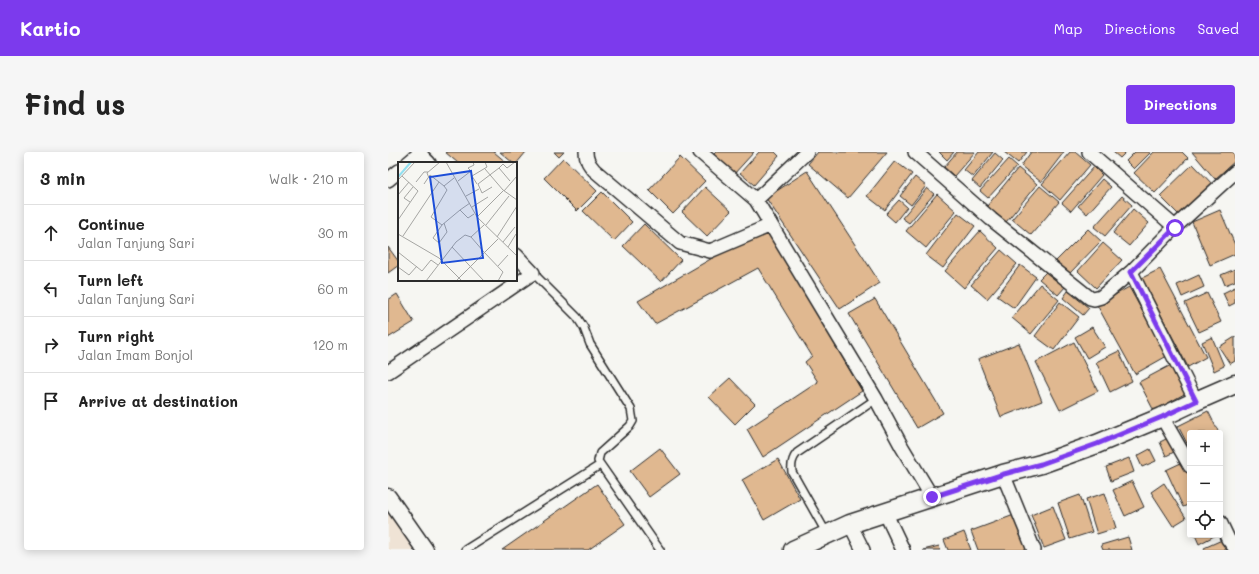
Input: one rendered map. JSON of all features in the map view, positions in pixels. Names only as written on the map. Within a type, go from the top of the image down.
[{"type":"main road","points":[[793,550],[850,524],[1004,474],[1041,464],[1097,444],[1235,384]]},
{"type":"street","points":[[586,152],[588,164],[594,170],[680,243],[710,251],[771,225]]},
{"type":"street","points":[[700,152],[756,200],[876,399],[902,447],[932,497]]},
{"type":"street","points":[[756,200],[807,152]]},
{"type":"street","points":[[915,152],[991,219],[1090,298],[1094,299],[1101,297],[1131,272],[1175,228],[1235,172]]},
{"type":"street","points":[[1089,152],[1175,228]]},
{"type":"street","points":[[410,162],[422,155]]},
{"type":"street","points":[[388,180],[398,172]]},
{"type":"street","points":[[388,372],[533,273],[517,256]]},
{"type":"street","points":[[1131,272],[1196,401]]},
{"type":"street","points":[[1162,417],[1187,461]]},
{"type":"street","points":[[1004,474],[1034,550]]},
{"type":"street","points":[[388,497],[425,550]]},
{"type":"street","points":[[885,512],[903,550]]},
{"type":"street","points":[[850,524],[863,550]]},
{"type":"street","points":[[1223,528],[1232,544]]},
{"type":"lane","points":[[533,273],[576,317],[584,328],[590,344],[631,409],[633,420],[630,426],[600,453],[598,457],[600,465],[660,550]]},
{"type":"lane","points":[[827,534],[792,472],[791,464],[793,458],[796,453],[876,399]]},
{"type":"lane","points":[[465,550],[600,465]]},
{"type":"shaded area","points":[[388,508],[419,550],[388,550]]},
{"type":"building","points":[[445,152],[494,152],[506,162],[457,162]]},
{"type":"building","points":[[500,152],[526,152],[517,163],[512,162]]},
{"type":"building","points":[[554,152],[564,152],[559,157]]},
{"type":"building","points":[[716,152],[754,152],[733,175],[712,156]]},
{"type":"building","points":[[759,152],[775,152],[779,156],[754,185],[740,173]]},
{"type":"building","points":[[818,152],[887,152],[848,198],[808,164]]},
{"type":"building","points":[[939,152],[954,152],[947,160]]},
{"type":"building","points":[[957,152],[975,152],[954,176],[944,167]]},
{"type":"building","points":[[979,152],[993,152],[973,177],[964,170]]},
{"type":"building","points":[[1004,152],[1027,152],[1018,163]]},
{"type":"building","points":[[1031,152],[1064,152],[1041,182],[1021,166]]},
{"type":"building","points":[[1070,152],[1075,152],[1090,165],[1060,200],[1042,184]]},
{"type":"building","points":[[1113,152],[1126,152],[1120,158]]},
{"type":"building","points":[[1135,152],[1151,152],[1134,169],[1126,161]]},
{"type":"building","points":[[1154,152],[1182,152],[1188,158],[1155,193],[1134,173]]},
{"type":"building","points":[[1192,152],[1234,152],[1235,161],[1215,179]]},
{"type":"building","points":[[995,153],[1003,160],[980,188],[972,181]]},
{"type":"building","points":[[680,157],[705,181],[673,214],[649,190]]},
{"type":"building","points":[[563,158],[597,191],[577,211],[544,178]]},
{"type":"building","points":[[1009,159],[1017,166],[988,198],[980,191]]},
{"type":"building","points":[[895,161],[912,174],[885,210],[867,196]]},
{"type":"building","points":[[1193,164],[1215,187],[1183,219],[1160,196]]},
{"type":"building","points":[[1094,167],[1102,175],[1071,211],[1062,203]]},
{"type":"building","points":[[1018,168],[1037,184],[1006,222],[987,206]]},
{"type":"building","points":[[807,171],[880,283],[840,309],[766,198]]},
{"type":"building","points":[[915,177],[926,186],[911,205],[900,196]]},
{"type":"building","points":[[1102,179],[1111,187],[1087,214],[1078,206]]},
{"type":"building","points":[[1040,186],[1059,202],[1031,235],[1012,219]]},
{"type":"building","points":[[705,187],[731,211],[707,236],[682,212]]},
{"type":"building","points":[[927,188],[934,194],[909,223],[902,218]]},
{"type":"building","points":[[602,192],[632,222],[614,241],[583,211]]},
{"type":"building","points":[[937,194],[956,211],[926,248],[906,231]]},
{"type":"building","points":[[1122,196],[1132,205],[1105,236],[1094,227]]},
{"type":"building","points":[[899,200],[907,207],[895,222],[886,214]]},
{"type":"building","points":[[1133,209],[1149,223],[1129,246],[1113,233]]},
{"type":"building","points":[[1220,210],[1235,245],[1235,254],[1210,265],[1192,222]]},
{"type":"building","points":[[958,213],[975,226],[943,268],[926,255]]},
{"type":"building","points":[[644,224],[681,260],[661,282],[623,246]]},
{"type":"building","points":[[766,227],[862,391],[763,457],[747,429],[818,382],[805,362],[812,356],[758,268],[655,324],[638,301]]},
{"type":"building","points":[[1088,229],[1101,241],[1069,274],[1056,261]]},
{"type":"building","points":[[980,231],[998,248],[964,288],[945,271]]},
{"type":"building","points":[[1103,243],[1122,260],[1096,288],[1078,271]]},
{"type":"building","points":[[388,247],[398,261],[398,266],[388,273]]},
{"type":"building","points":[[1001,250],[1017,264],[987,299],[971,285]]},
{"type":"building","points":[[1020,265],[1036,277],[1014,308],[997,296]]},
{"type":"building","points":[[1160,269],[1206,357],[1188,367],[1142,278]]},
{"type":"building","points":[[1235,269],[1235,281],[1225,285],[1221,275]]},
{"type":"building","points":[[1048,270],[1066,286],[1058,295],[1039,279]]},
{"type":"building","points":[[1199,275],[1204,287],[1182,297],[1177,285]]},
{"type":"building","points":[[1040,284],[1059,300],[1031,334],[1012,318]]},
{"type":"building","points":[[1129,287],[1167,356],[1135,374],[1097,305]]},
{"type":"building","points":[[1235,287],[1235,303],[1229,306],[1223,293]]},
{"type":"building","points":[[1068,291],[1089,308],[1083,315],[1063,298]]},
{"type":"building","points":[[1207,293],[1221,322],[1199,332],[1185,303]]},
{"type":"building","points":[[397,294],[414,322],[388,338],[388,300]]},
{"type":"building","points":[[875,299],[943,413],[917,428],[849,314]]},
{"type":"building","points":[[1060,302],[1079,317],[1054,350],[1035,336]]},
{"type":"building","points":[[1092,327],[1105,347],[1087,358],[1075,337]]},
{"type":"building","points":[[1212,337],[1224,366],[1214,371],[1202,342]]},
{"type":"building","points":[[1235,337],[1235,361],[1230,364],[1219,347]]},
{"type":"building","points":[[1074,342],[1098,391],[1060,410],[1036,362]]},
{"type":"building","points":[[1019,343],[1042,401],[1001,417],[978,359]]},
{"type":"building","points":[[1119,351],[1132,381],[1110,392],[1096,362]]},
{"type":"building","points":[[1171,365],[1186,393],[1154,411],[1139,382]]},
{"type":"building","points":[[730,378],[755,404],[735,424],[709,397]]},
{"type":"building","points":[[1208,411],[1218,430],[1187,430],[1187,443],[1178,426]]},
{"type":"building","points":[[1172,436],[1178,450],[1166,456],[1160,442]]},
{"type":"building","points":[[660,448],[680,474],[649,497],[630,471]]},
{"type":"building","points":[[1150,449],[1156,461],[1142,467],[1137,456]]},
{"type":"building","points":[[1129,458],[1134,472],[1111,481],[1106,467]]},
{"type":"building","points":[[778,459],[800,499],[764,520],[742,480]]},
{"type":"building","points":[[1183,462],[1187,470],[1187,505],[1183,507],[1166,470]]},
{"type":"building","points":[[1132,481],[1144,507],[1125,516],[1113,490]]},
{"type":"building","points":[[1164,483],[1186,518],[1173,526],[1151,492]]},
{"type":"building","points":[[597,484],[625,524],[588,550],[502,550]]},
{"type":"building","points":[[1105,493],[1116,528],[1097,534],[1086,499]]},
{"type":"building","points":[[1080,495],[1092,532],[1070,539],[1058,503]]},
{"type":"building","points":[[1053,506],[1066,540],[1044,548],[1031,515]]},
{"type":"building","points":[[1014,515],[1027,550],[978,550],[971,531]]},
{"type":"building","points":[[964,532],[971,550],[948,550],[944,540]]},
{"type":"building","points":[[1128,537],[1132,550],[1103,550],[1101,545]]},
{"type":"building","points":[[1196,538],[1210,538],[1199,544]]},
{"type":"building","points":[[1224,539],[1229,550],[1205,550],[1204,548]]},
{"type":"building","points":[[939,546],[940,550],[923,550]]},
{"type":"route","points":[[932,497],[1041,464],[1097,444],[1196,401],[1131,272],[1175,228]]}]
